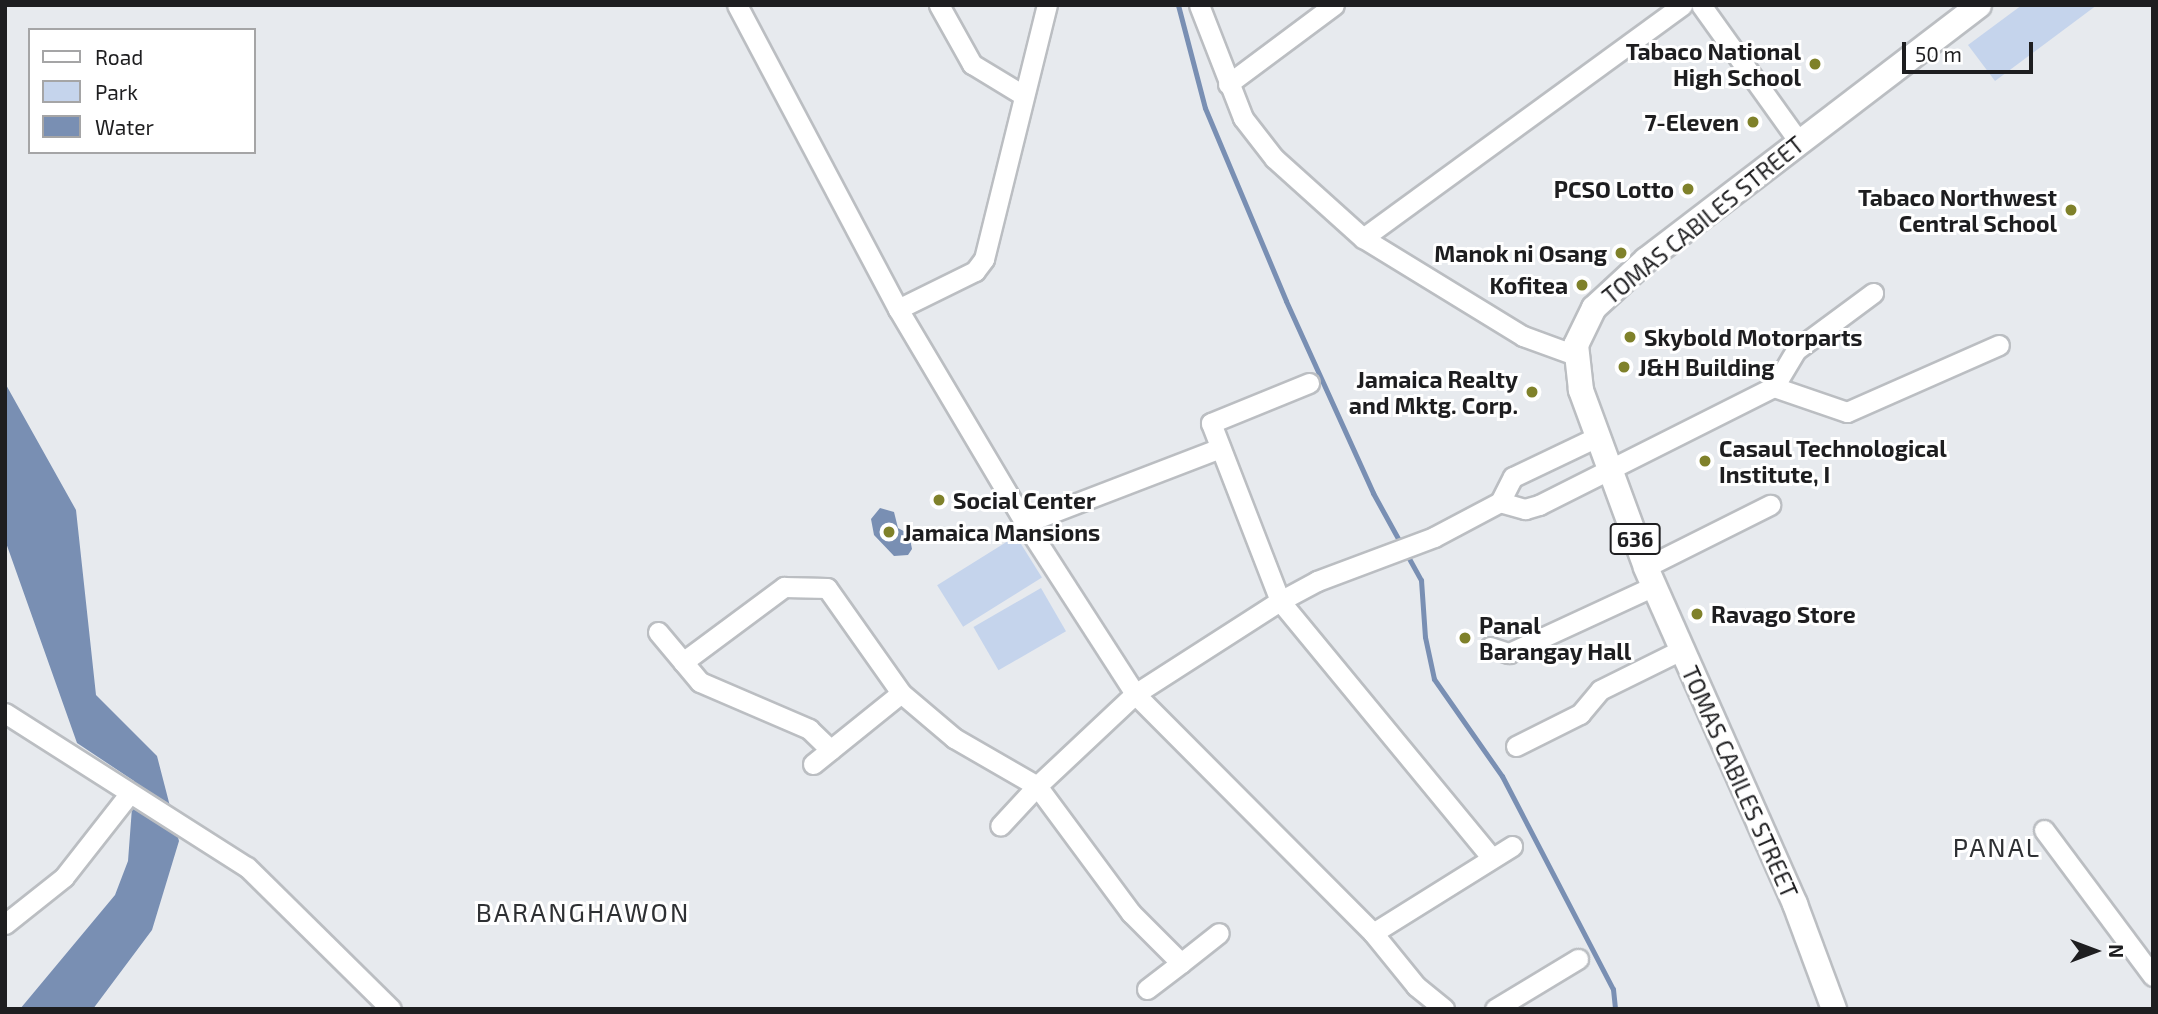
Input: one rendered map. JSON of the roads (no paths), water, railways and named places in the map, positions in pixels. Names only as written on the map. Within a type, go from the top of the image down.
[{"type":"main road","name":"TOMAS CABILES STREET","points":[[1834,1009],[1791,893],[1650,576],[1597,437],[1575,355],[1585,322],[1616,286],[1974,7]]},
{"type":"street","points":[[737,5],[898,309],[1025,523],[1135,694],[1373,933],[1399,968],[1444,1009]]},
{"type":"street","points":[[939,5],[972,64],[1024,95]]},
{"type":"street","points":[[898,309],[975,271],[984,259],[1047,5]]},
{"type":"street","points":[[1199,5],[1243,118],[1274,158],[1363,238],[1523,336],[1575,355]]},
{"type":"street","points":[[1228,84],[1334,5]]},
{"type":"street","points":[[1363,238],[1682,5]]},
{"type":"street","points":[[1701,5],[1799,142]]},
{"type":"street","points":[[1500,502],[1525,509],[1539,505],[1610,472],[1774,387],[1796,350],[1873,293]]},
{"type":"street","points":[[1774,387],[1847,412],[1999,345]]},
{"type":"street","points":[[1309,383],[1211,423],[1220,448],[1280,601],[1492,858]]},
{"type":"street","points":[[1000,826],[1135,694],[1280,601],[1317,581],[1434,537],[1500,502],[1513,477],[1597,437]]},
{"type":"street","points":[[1025,523],[1220,448]]},
{"type":"street","points":[[1490,647],[1509,653],[1650,576],[1770,505]]},
{"type":"street","points":[[683,662],[784,587],[827,589],[901,693],[954,738],[1038,786],[1115,893],[1181,963]]},
{"type":"street","points":[[658,632],[700,682],[808,729],[831,750]]},
{"type":"street","points":[[1516,746],[1580,714],[1600,690],[1681,650]]},
{"type":"street","points":[[813,764],[901,693]]},
{"type":"street","points":[[5,713],[186,828],[266,883],[391,1009]]},
{"type":"street","points":[[5,924],[64,877],[137,799]]},
{"type":"street","points":[[2044,830],[2153,976]]},
{"type":"street","points":[[1373,933],[1512,846]]},
{"type":"street","points":[[1147,989],[1219,933]]},
{"type":"street","points":[[1495,1009],[1578,959]]},
{"type":"water","points":[[5,383],[76,510],[96,695],[157,756],[179,841],[152,930],[93,1009],[20,1009],[115,895],[128,861],[134,781],[77,743],[5,540]]},
{"type":"water","name":"Jamaica Mansions","points":[[880,508],[894,512],[898,528],[909,534],[912,549],[908,555],[894,556],[874,535],[871,519]]},
{"type":"waterway","points":[[1178,5],[1205,108],[1286,301],[1373,493],[1401,544]]},
{"type":"waterway","points":[[1406,553],[1421,580],[1425,637],[1434,679],[1502,776],[1613,989],[1615,1009]]},
{"type":"place","name":"Tabaco National High School","points":[[1815,64]]},
{"type":"place","name":"7-Eleven","points":[[1753,122]]},
{"type":"place","name":"PCSO Lotto","points":[[1688,189]]},
{"type":"place","name":"Tabaco Northwest Central School","points":[[2071,210]]},
{"type":"place","name":"Manok ni Osang","points":[[1621,253]]},
{"type":"place","name":"Kofitea","points":[[1582,285]]},
{"type":"place","name":"Skybold Motorparts","points":[[1630,337]]},
{"type":"place","name":"J&H Building","points":[[1624,367]]},
{"type":"place","name":"Jamaica Realty and Mktg. Corp.","points":[[1532,392]]},
{"type":"place","name":"Casaul Technological Institute, I","points":[[1705,461]]},
{"type":"place","name":"Social Center","points":[[939,500]]},
{"type":"place","name":"Jamaica Mansions","points":[[889,532]]},
{"type":"place","name":"Ravago Store","points":[[1697,614]]},
{"type":"place","name":"Panal Barangay Hall","points":[[1465,638]]},
{"type":"district","name":"PANAL","points":[[1997,847]]},
{"type":"district","name":"BARANGHAWON","points":[[583,912]]}]
